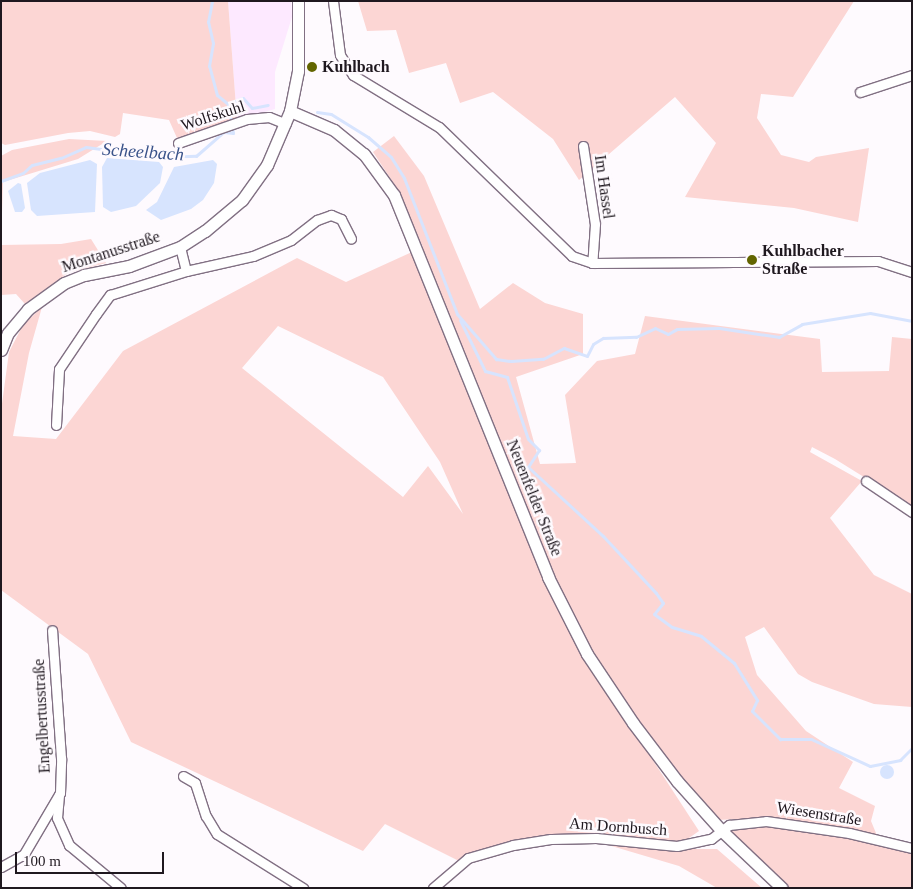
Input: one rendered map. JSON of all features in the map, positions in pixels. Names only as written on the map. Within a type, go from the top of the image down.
[{"type":"main road","name":"Montanusstraße","points":[[1,350],[8,333],[28,309],[64,284],[84,275],[129,266],[180,247],[205,231],[242,200],[267,165],[290,111],[298,71],[298,1]]},
{"type":"main road","name":"Neuenfelder Straße","points":[[290,111],[334,130],[357,148],[394,196],[548,577],[588,654],[633,723],[677,780],[721,830],[782,888]]},
{"type":"street","points":[[332,1],[340,55],[353,75],[440,127],[544,232],[572,256],[592,263],[878,261],[912,272]]},
{"type":"street","points":[[860,92],[912,75]]},
{"type":"street","name":"Wolfskuhl","points":[[178,143],[247,119],[269,117],[286,124]]},
{"type":"street","name":"Im Hassel","points":[[583,146],[596,224],[592,263]]},
{"type":"street","points":[[56,425],[59,369],[110,296],[186,271],[254,256],[291,240],[317,220],[331,215],[341,219],[352,239]]},
{"type":"street","points":[[180,247],[186,271]]},
{"type":"street","points":[[866,481],[912,512]]},
{"type":"street","name":"Engelbertusstraße","points":[[1,867],[24,854],[60,793],[61,758],[52,630]]},
{"type":"street","points":[[183,776],[195,783],[206,816],[217,834],[303,888]]},
{"type":"street","points":[[60,793],[57,818],[69,844],[120,888]]},
{"type":"street","name":"Wiesenstraße","points":[[721,830],[729,826],[766,821],[849,833],[912,848]]},
{"type":"street","name":"Am Dornbusch","points":[[433,888],[468,858],[513,845],[551,839],[596,838],[677,846],[696,844],[721,830]]},
{"type":"shaded area","points":[[1,1],[228,1],[237,120],[177,138],[169,120],[123,113],[120,134],[115,137],[90,131],[68,133],[5,145],[1,143]]},
{"type":"shaded area","points":[[228,1],[291,1],[292,17],[275,72],[275,109],[237,120]]},
{"type":"shaded area","points":[[358,1],[854,1],[793,97],[761,94],[757,118],[781,155],[809,162],[816,157],[869,148],[858,222],[794,208],[685,197],[716,143],[675,97],[579,180],[553,139],[493,92],[460,103],[446,63],[409,73],[396,30],[367,31]]},
{"type":"shaded area","points":[[394,136],[424,176],[480,309],[513,283],[545,303],[583,314],[583,354],[516,377],[540,464],[576,463],[565,395],[597,361],[635,354],[645,316],[820,339],[822,372],[889,371],[892,337],[912,339],[912,507],[835,459],[812,447],[810,452],[862,481],[830,518],[874,575],[912,594],[912,707],[874,704],[812,682],[798,674],[764,627],[745,637],[757,675],[806,731],[853,762],[839,788],[875,806],[871,821],[878,838],[764,818],[716,820],[641,742],[699,831],[689,838],[677,843],[554,836],[459,861],[385,824],[363,851],[131,742],[88,654],[1,590],[1,411],[9,352],[23,325],[42,307],[29,353],[13,436],[56,439],[123,351],[297,258],[346,282],[423,247],[394,184],[373,152]],"holes":[[[278,326],[383,377],[440,462],[463,514],[428,466],[403,497],[242,368]]]},
{"type":"shaded area","points":[[69,139],[107,141],[78,159],[3,182],[1,245],[1,156],[12,150]]},
{"type":"shaded area","points":[[91,239],[106,263],[68,273],[25,304],[16,294],[1,295],[1,245],[61,244]]},
{"type":"shaded area","points":[[767,824],[849,836],[912,850],[912,888],[787,888],[728,830]]},
{"type":"shaded area","points":[[598,842],[674,849],[717,849],[762,888],[717,888],[679,866]]},
{"type":"water","points":[[107,158],[159,162],[163,167],[160,183],[136,206],[111,212],[103,207],[102,167]]},
{"type":"water","points":[[90,160],[97,164],[95,212],[37,216],[31,210],[27,183],[40,173]]},
{"type":"water","points":[[213,160],[217,164],[214,183],[203,200],[191,209],[161,220],[146,210],[157,202],[174,167]]},
{"type":"water","points":[[18,183],[21,184],[25,208],[22,212],[15,212],[8,191]]},
{"type":"water","points":[[887,765],[892,767],[894,772],[892,777],[887,779],[882,777],[880,772],[882,767]]},
{"type":"waterway","name":"Scheelbach","points":[[1,181],[23,173],[32,165],[61,158],[86,147],[160,157],[196,156],[224,132],[233,133],[228,104],[217,95],[209,66],[213,43],[208,22],[212,1]]},
{"type":"waterway","points":[[228,104],[243,98],[252,108],[268,105]]},
{"type":"waterway","points":[[317,112],[331,114],[368,137],[391,157],[404,178],[457,314],[496,359],[511,361],[543,359],[564,348],[587,356],[593,344],[603,338],[636,337],[655,328],[668,334],[677,329],[719,328],[779,337],[802,324],[870,313],[912,321]]},
{"type":"waterway","points":[[460,320],[485,371],[507,377],[528,439],[539,450],[528,467],[603,536],[656,593],[663,603],[654,614],[672,627],[701,636],[734,663],[757,700],[752,711],[780,739],[811,739],[870,766],[900,760],[912,748]]},
{"type":"place","name":"Kuhlbach","points":[[312,67]]},
{"type":"place","name":"Kuhlbacher Straße","points":[[752,260]]}]
